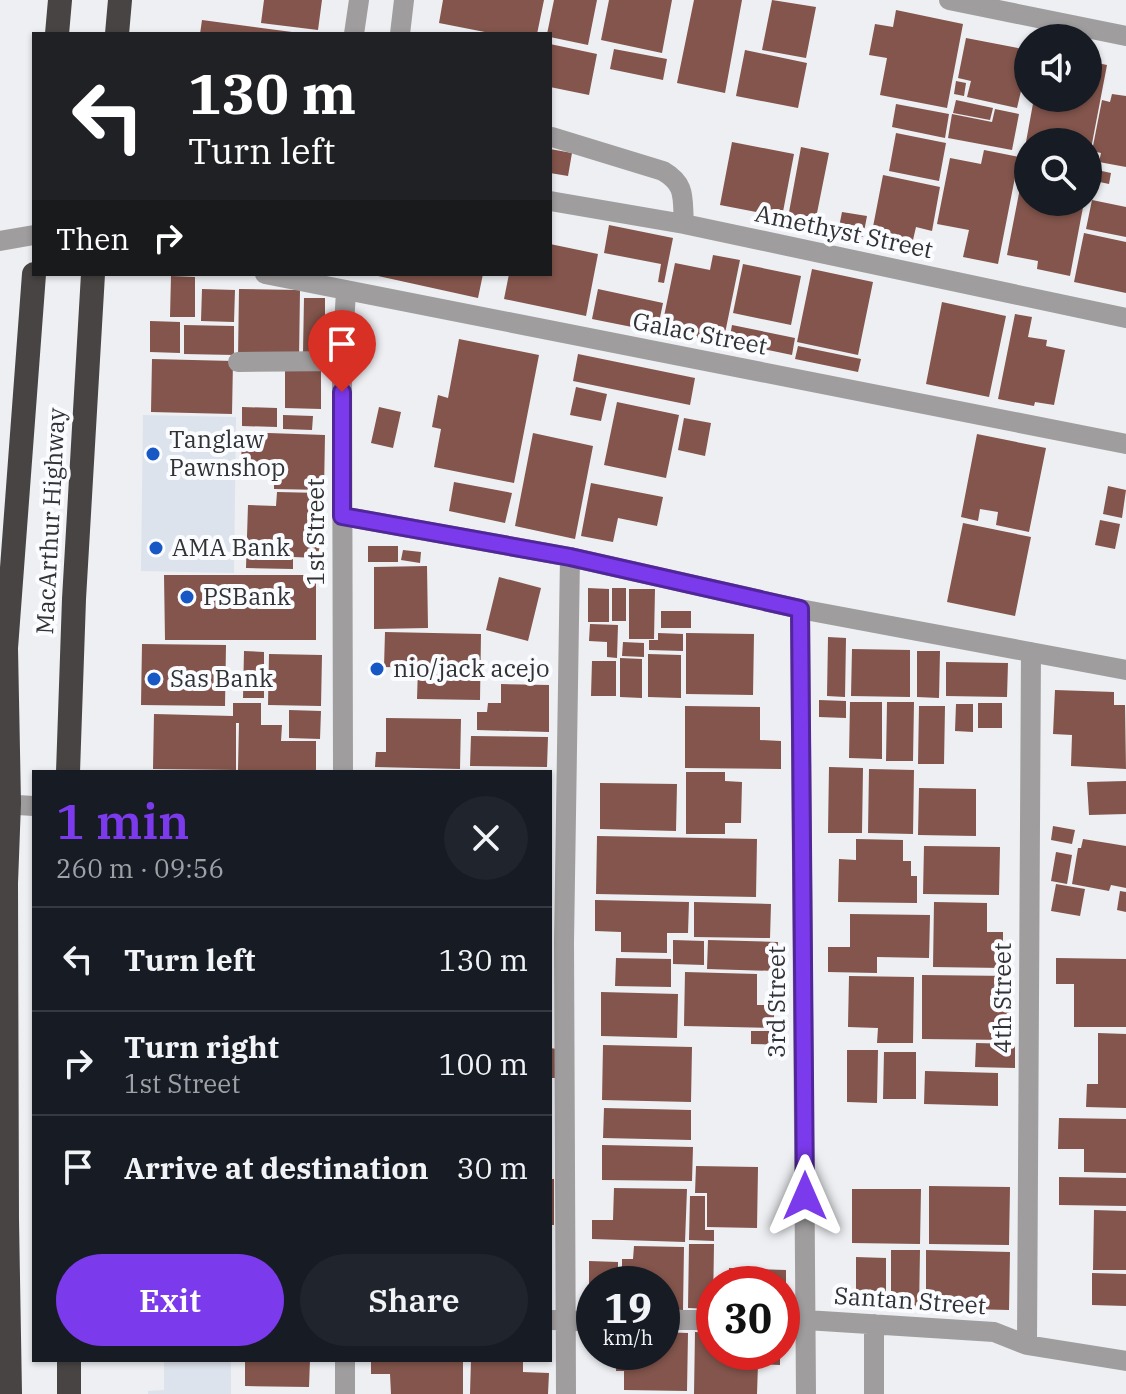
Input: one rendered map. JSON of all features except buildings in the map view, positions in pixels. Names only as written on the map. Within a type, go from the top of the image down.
[{"type":"highway","points":[[57,32],[60,0]]},
{"type":"highway","points":[[117,32],[120,0]]},
{"type":"highway","name":"MacArthur Highway","points":[[10,1394],[4,612],[34,276]]},
{"type":"highway","name":"MacArthur Highway","points":[[68,770],[74,599],[93,276]]},
{"type":"highway","points":[[69,1362],[69,1394]]},
{"type":"street","points":[[354,32],[359,0]]},
{"type":"street","points":[[400,32],[404,0]]},
{"type":"street","points":[[949,0],[1126,36]]},
{"type":"street","points":[[552,137],[673,176],[681,186],[684,224]]},
{"type":"street","name":"Amethyst Street","points":[[552,201],[684,224],[1126,318]]},
{"type":"street","points":[[0,241],[32,235]]},
{"type":"street","name":"Galac Street","points":[[275,276],[1126,444]]},
{"type":"street","name":"1st Street","points":[[343,770],[342,361],[346,291]]},
{"type":"street","points":[[238,362],[342,361]]},
{"type":"street","points":[[342,516],[570,557],[800,609],[1126,670]]},
{"type":"street","points":[[566,1394],[558,1321],[570,557]]},
{"type":"street","name":"3rd Street","points":[[800,609],[806,1394]]},
{"type":"street","name":"4th Street","points":[[1027,1345],[1031,652]]},
{"type":"street","points":[[5,804],[32,806]]},
{"type":"street","name":"Santan Street","points":[[800,1320],[994,1332],[1027,1345],[1126,1361]]},
{"type":"street","points":[[874,1324],[874,1394]]},
{"type":"street","points":[[345,1362],[345,1394]]},
{"type":"shaded area","points":[[143,415],[236,417],[234,573],[141,571]]},
{"type":"shaded area","points":[[164,1362],[231,1362],[231,1394],[148,1394],[148,1391],[164,1390]]},
{"type":"place","name":"Tanglaw Pawnshop","points":[[153,454]]},
{"type":"place","name":"AMA Bank","points":[[156,548]]},
{"type":"place","name":"PSBank","points":[[187,597]]},
{"type":"place","name":"nio/jack acejo","points":[[377,669]]},
{"type":"place","name":"Sas Bank","points":[[154,679]]},
{"type":"route","points":[[342,392],[342,516],[570,557],[800,609],[805,1196]]}]
